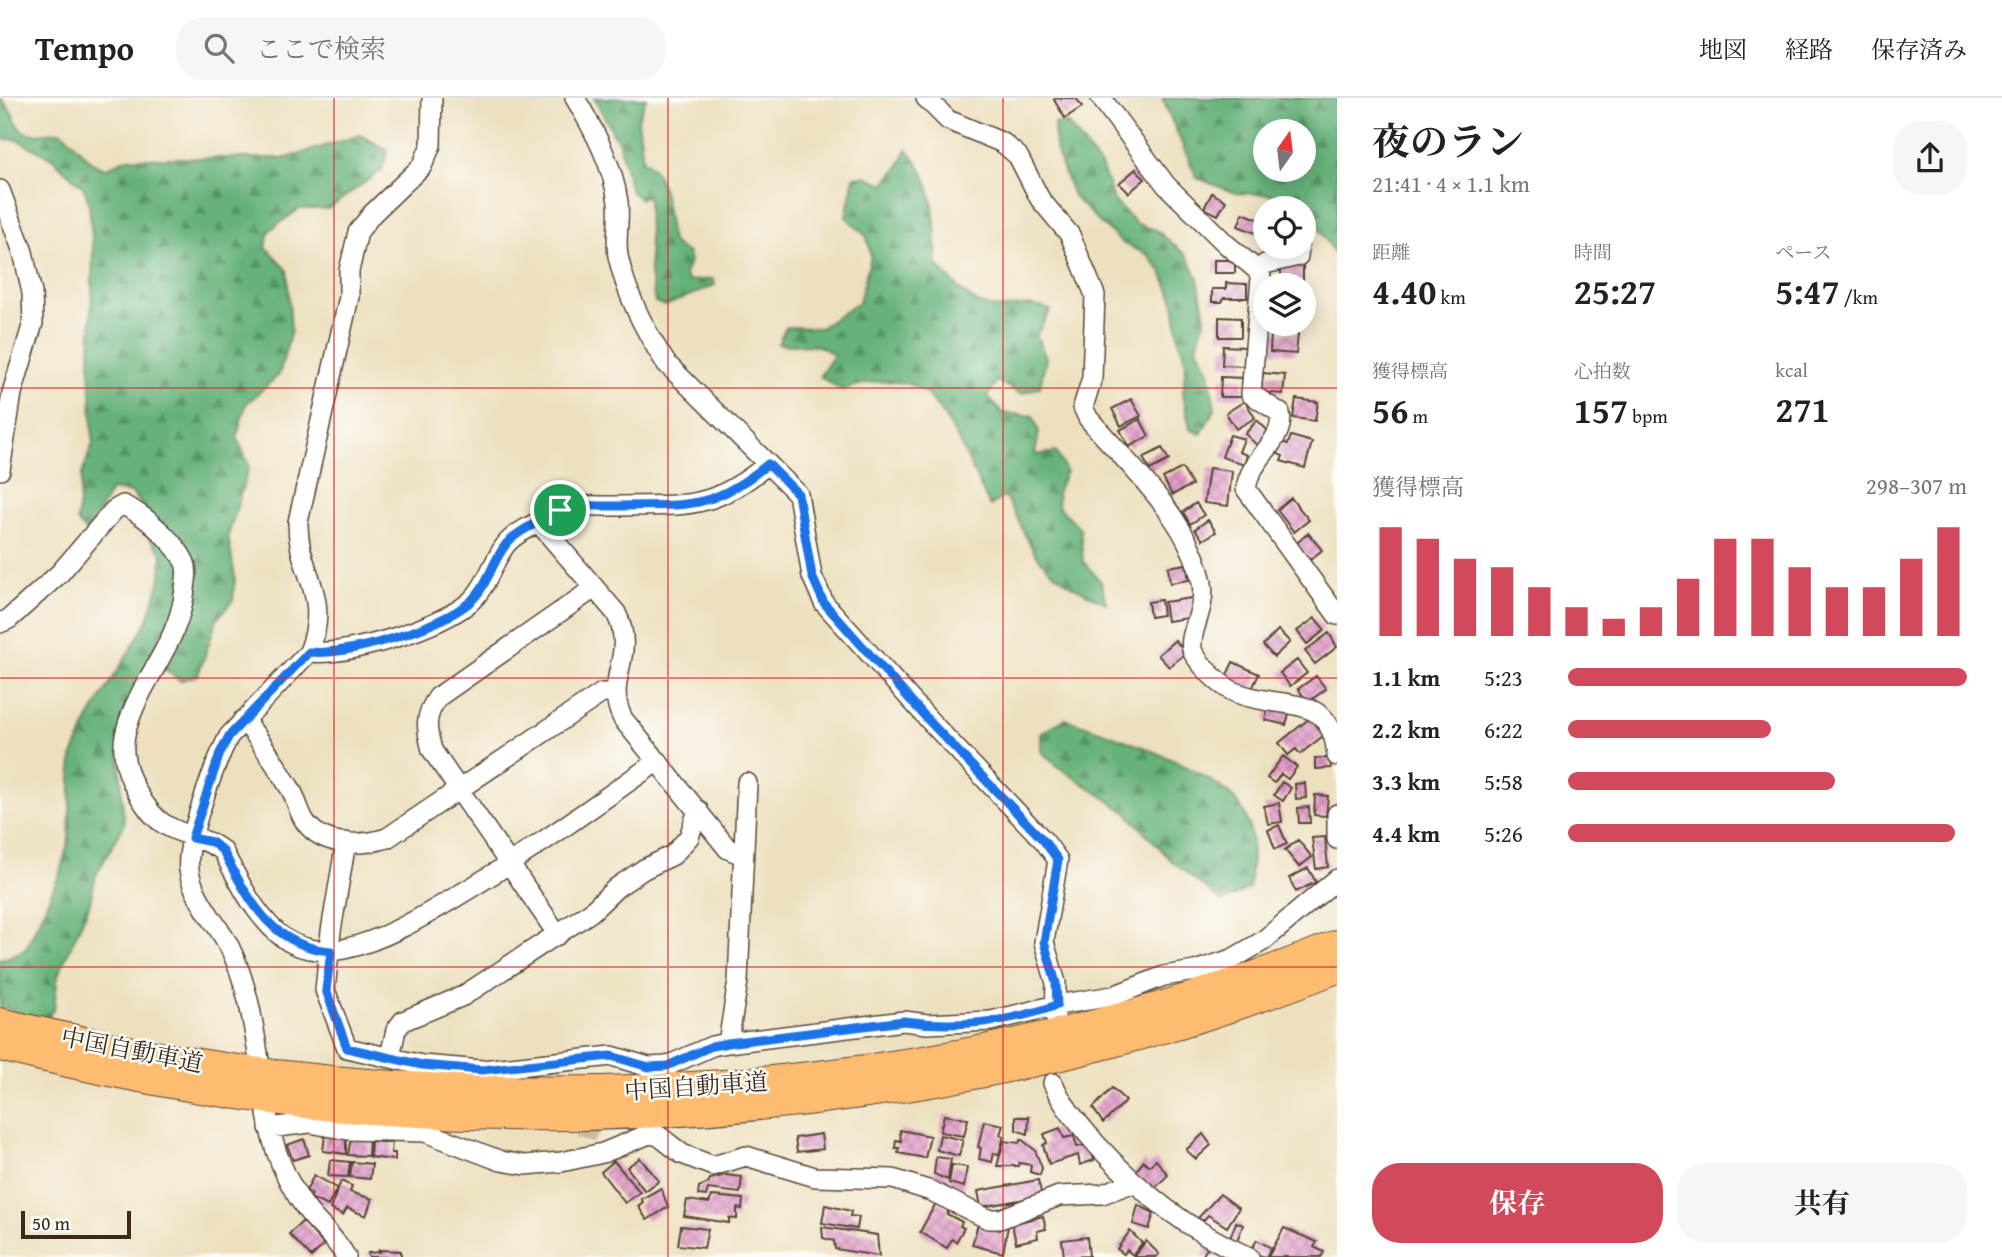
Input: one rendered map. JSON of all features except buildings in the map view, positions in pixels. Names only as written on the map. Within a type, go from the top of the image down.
[{"type":"highway","name":"中国自動車道","points":[[0,1023],[169,1059],[273,1075],[459,1090],[647,1091],[824,1075],[999,1045],[1149,1009],[1337,945]]},
{"type":"highway","name":"中国自動車道","points":[[0,1046],[162,1081],[261,1097],[355,1108],[471,1114],[646,1114],[825,1098],[987,1072],[1154,1030],[1337,968]]},
{"type":"street","points":[[259,1060],[243,978],[228,945],[194,888],[188,869],[192,838],[220,753],[243,720],[309,652],[316,635],[317,597],[298,540],[298,522],[345,319],[353,249],[358,232],[372,214],[422,166],[431,145],[432,98]]},
{"type":"street","points":[[575,98],[598,141],[612,175],[618,202],[620,263],[625,283],[654,345],[666,363],[798,494],[812,576],[824,603],[930,722],[1044,841],[1058,860],[1044,942],[1056,983],[1056,1012]]},
{"type":"street","points":[[926,98],[948,120],[1003,143],[1018,156],[1032,188],[1076,247],[1095,304],[1092,378],[1083,407],[1088,418],[1170,514],[1191,554],[1202,581],[1204,599],[1190,644],[1193,653],[1215,678],[1236,693],[1288,703],[1322,716],[1331,726],[1337,756]]},
{"type":"street","points":[[1101,98],[1166,185],[1226,244],[1257,270],[1261,277],[1251,394],[1280,413],[1282,422],[1280,433],[1252,467],[1246,489],[1337,615]]},
{"type":"street","points":[[0,190],[23,252],[32,293],[33,323],[12,393],[0,470]]},
{"type":"street","points":[[1257,270],[1265,264],[1285,259]]},
{"type":"street","points":[[309,652],[323,653],[397,637],[444,617],[471,601],[508,542],[560,510],[579,506],[693,505],[713,500],[742,486],[768,464]]},
{"type":"street","points":[[0,623],[9,619],[60,573],[114,510],[123,505],[136,511],[172,543],[186,564],[183,606],[170,643],[125,732],[124,761],[138,793],[152,813],[167,826],[192,838],[212,842],[223,851],[270,925],[288,941],[316,950],[345,949],[402,927],[511,864],[658,761]]},
{"type":"street","points":[[540,523],[616,613],[624,628],[626,646],[615,692],[616,704],[623,719],[728,849],[743,855]]},
{"type":"street","points":[[558,935],[432,750],[426,729],[428,711],[438,697],[593,589]]},
{"type":"street","points":[[243,720],[290,788],[306,823],[328,839],[371,843],[387,838],[602,694],[615,692]]},
{"type":"street","points":[[728,1043],[738,981],[747,783]]},
{"type":"street","points":[[390,1056],[396,1030],[403,1021],[463,996],[592,912],[616,888],[683,847],[698,810]]},
{"type":"street","points":[[1337,814],[1337,839]]},
{"type":"street","points":[[346,842],[331,931],[326,990],[347,1048],[422,1065],[482,1070],[667,1066],[712,1046],[728,1043],[904,1021],[927,1024],[991,1021],[1056,1012],[1113,996],[1164,976],[1232,959],[1263,941],[1326,885],[1337,879]]},
{"type":"street","points":[[1053,1083],[1061,1101],[1132,1183],[1182,1222],[1249,1257]]},
{"type":"street","points":[[346,1257],[339,1244],[307,1210],[291,1183],[268,1121],[310,1123],[348,1130],[425,1132],[501,1161],[525,1165],[582,1157],[649,1134],[659,1136],[682,1154],[713,1166],[746,1156],[815,1177],[893,1179],[931,1191],[988,1219],[1000,1219],[1059,1196],[1102,1194],[1132,1183]]},
{"type":"street","points":[[582,1157],[586,1137]]},
{"type":"green space","points":[[0,98],[23,131],[60,131],[91,162],[105,169],[127,158],[287,158],[360,135],[388,150],[382,170],[328,209],[299,209],[269,231],[266,247],[287,270],[291,331],[279,375],[246,404],[237,437],[249,466],[228,536],[235,577],[233,600],[217,619],[198,675],[180,681],[166,670],[149,674],[119,747],[124,825],[96,875],[89,906],[58,975],[54,1008],[46,1021],[0,1007],[0,958],[26,949],[59,876],[69,840],[72,758],[88,720],[148,620],[161,576],[162,553],[145,533],[145,509],[132,493],[111,490],[87,534],[77,521],[82,474],[93,443],[90,368],[93,250],[89,204],[84,188],[52,158],[16,139],[0,140]]},
{"type":"green space","points":[[594,98],[646,98],[638,119],[643,160],[657,175],[662,186],[672,243],[688,253],[690,263],[684,273],[688,281],[713,279],[715,285],[665,306],[655,302],[650,274],[648,198],[645,196],[640,199],[631,192],[619,143]]},
{"type":"green space","points":[[1162,98],[1337,98],[1337,258],[1316,224],[1316,196],[1235,193],[1197,178]]},
{"type":"green space","points":[[1067,123],[1101,166],[1115,202],[1137,224],[1156,230],[1187,256],[1198,278],[1205,318],[1197,347],[1209,371],[1215,409],[1201,434],[1190,429],[1183,394],[1186,361],[1179,341],[1174,301],[1162,272],[1147,254],[1124,244],[1073,196],[1055,147],[1054,124]]},
{"type":"green space","points":[[907,149],[917,161],[929,189],[935,219],[937,265],[965,294],[983,305],[992,308],[1032,306],[1051,310],[1036,335],[1046,358],[1040,387],[1020,394],[997,381],[988,396],[1002,413],[1033,416],[1039,432],[1035,455],[1056,452],[1066,471],[1057,492],[1058,506],[1080,528],[1083,561],[1101,582],[1106,603],[1067,583],[1042,562],[1004,496],[990,506],[946,419],[923,392],[911,385],[884,381],[841,390],[820,376],[834,355],[819,346],[778,344],[786,327],[820,328],[859,302],[871,256],[867,237],[846,217],[854,177],[865,176],[884,184],[898,168]]},
{"type":"green space","points":[[1065,719],[1161,755],[1211,780],[1230,795],[1242,809],[1249,828],[1252,848],[1249,888],[1222,902],[1172,861],[1127,813],[1057,766],[1041,751],[1041,733]]},
{"type":"tunnel","points":[[586,1137],[598,1105]]},
{"type":"route","points":[[768,464],[787,481],[798,494],[812,576],[824,603],[930,722],[1044,841],[1058,860],[1044,942],[1056,983],[1057,1005],[1038,1012],[991,1021],[927,1024],[904,1021],[728,1043],[712,1046],[667,1066],[649,1067],[611,1056],[526,1067],[454,1069],[422,1065],[347,1048],[326,990],[331,951],[316,950],[288,941],[270,925],[237,878],[223,851],[212,842],[192,838],[220,753],[229,736],[243,720],[309,652],[323,653],[397,637],[444,617],[471,601],[484,585],[508,542],[560,510],[579,506],[693,505],[713,500],[742,486],[768,464]]}]
